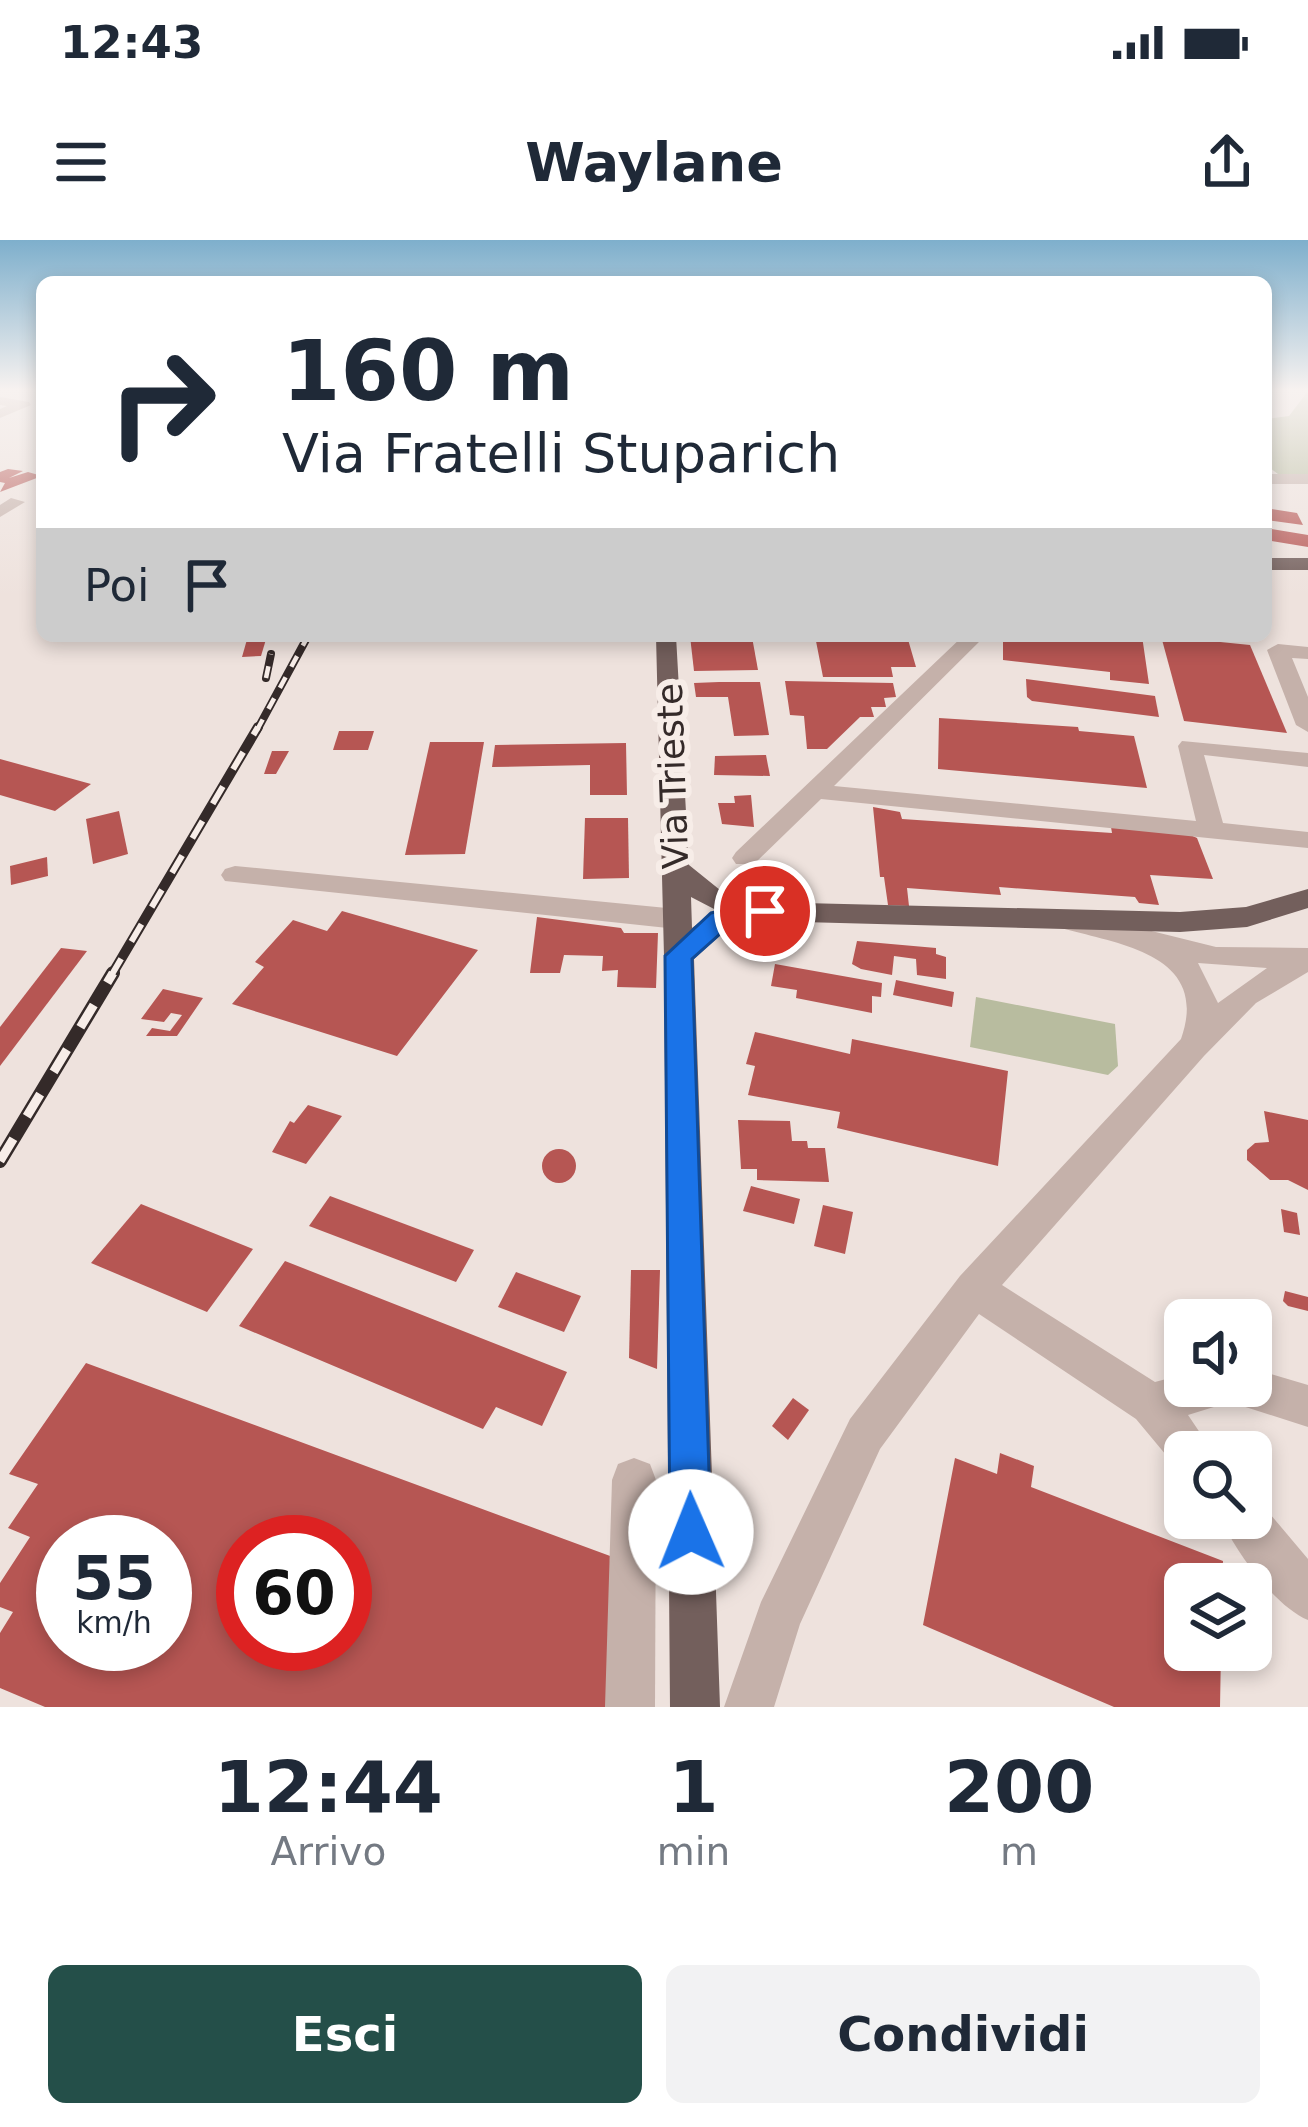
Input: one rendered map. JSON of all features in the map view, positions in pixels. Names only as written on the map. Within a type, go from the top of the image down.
[{"type":"main road","points":[[1272,565],[1308,564]]},
{"type":"main road","name":"Via Trieste","points":[[666,642],[679,956],[695,1707]]},
{"type":"main road","points":[[676,868],[694,889],[722,904],[765,911],[1180,922],[1247,917],[1308,898]]},
{"type":"main road","points":[[677,920],[765,911]]},
{"type":"main road","points":[[679,956],[721,919]]},
{"type":"street","points":[[1272,479],[1308,479]]},
{"type":"street","points":[[745,858],[969,642]]},
{"type":"street","points":[[1308,653],[1278,650],[1308,725]]},
{"type":"street","points":[[1209,821],[1190,746],[1308,760]]},
{"type":"street","points":[[822,783],[1209,821],[1308,840]]},
{"type":"street","points":[[236,875],[677,920]]},
{"type":"street","points":[[1065,920],[1216,957],[1308,958]]},
{"type":"street","points":[[1142,938],[1185,965],[1204,993],[1204,1022],[1193,1047]]},
{"type":"street","points":[[749,1707],[778,1619],[865,1434],[974,1289],[1193,1047],[1245,995],[1308,958]]},
{"type":"street","points":[[974,1289],[1151,1404],[1174,1431]]},
{"type":"street","points":[[1272,1395],[1308,1406]]},
{"type":"street","points":[[1151,1404],[1164,1401]]},
{"type":"street","points":[[630,1707],[634,1480]]},
{"type":"street","points":[[1261,1539],[1308,1596]]},
{"type":"green space","points":[[1272,459],[1308,459],[1308,475],[1282,477],[1272,470]]},
{"type":"green space","points":[[976,997],[1115,1024],[1118,1066],[1108,1075],[970,1047]]},
{"type":"building","points":[[23,471],[9,478],[28,472],[36,478],[0,492],[5,483],[0,482],[0,472]]},
{"type":"building","points":[[1272,509],[1297,513],[1303,525],[1272,521]]},
{"type":"building","points":[[1272,529],[1308,535],[1308,547],[1272,541]]},
{"type":"building","points":[[246,642],[265,642],[261,656],[242,657]]},
{"type":"building","points":[[691,642],[753,642],[758,670],[694,671]]},
{"type":"building","points":[[816,642],[909,642],[916,667],[891,667],[893,677],[823,677]]},
{"type":"building","points":[[1003,642],[1143,642],[1149,684],[1110,680],[1110,672],[1003,660]]},
{"type":"building","points":[[1163,642],[1250,645],[1287,733],[1184,721]]},
{"type":"building","points":[[1026,679],[1155,696],[1159,717],[1032,701],[1027,697]]},
{"type":"building","points":[[785,681],[893,683],[896,697],[884,698],[886,707],[871,707],[874,717],[860,717],[827,749],[807,749],[804,716],[790,715]]},
{"type":"building","points":[[760,682],[769,735],[734,736],[728,697],[696,697],[694,683]]},
{"type":"building","points":[[939,718],[1078,727],[1079,731],[1134,736],[1147,788],[938,769]]},
{"type":"building","points":[[339,731],[374,731],[368,750],[333,750]]},
{"type":"building","points":[[430,742],[484,742],[465,854],[405,855]]},
{"type":"building","points":[[626,743],[627,795],[590,795],[590,765],[492,767],[495,745]]},
{"type":"building","points":[[272,751],[289,751],[276,774],[264,774]]},
{"type":"building","points":[[766,755],[770,776],[714,775],[715,756]]},
{"type":"building","points":[[0,759],[91,784],[55,811],[0,795]]},
{"type":"building","points":[[751,795],[754,827],[722,824],[718,803],[735,803],[734,796]]},
{"type":"building","points":[[873,807],[900,812],[902,819],[1112,833],[1111,827],[1186,833],[1197,838],[1213,879],[1150,875],[1159,905],[1139,903],[1135,897],[999,887],[1001,895],[907,888],[909,906],[888,905],[884,877],[880,877]]},
{"type":"building","points":[[119,811],[128,854],[93,864],[86,819]]},
{"type":"building","points":[[585,818],[628,818],[629,878],[583,879]]},
{"type":"building","points":[[47,857],[48,876],[11,885],[10,866]]},
{"type":"building","points":[[342,911],[478,950],[397,1056],[232,1004],[264,967],[255,962],[293,920],[327,931]]},
{"type":"building","points":[[537,917],[621,928],[624,933],[658,933],[656,988],[617,987],[618,970],[602,971],[603,956],[564,955],[560,973],[530,973]]},
{"type":"building","points":[[857,941],[936,948],[936,954],[946,957],[946,979],[917,975],[916,959],[894,956],[892,975],[861,969],[852,964]]},
{"type":"building","points":[[61,948],[87,951],[0,1066],[0,1027]]},
{"type":"building","points":[[775,964],[882,983],[881,997],[872,996],[872,1013],[796,998],[797,990],[771,986]]},
{"type":"building","points":[[896,980],[954,992],[952,1007],[893,995]]},
{"type":"building","points":[[163,989],[203,998],[177,1036],[146,1036],[152,1028],[170,1031],[182,1015],[171,1013],[164,1022],[141,1019]]},
{"type":"building","points":[[755,1032],[850,1054],[852,1039],[1008,1071],[998,1166],[837,1128],[840,1112],[748,1095],[755,1066],[746,1064]]},
{"type":"building","points":[[308,1105],[342,1116],[306,1164],[272,1152],[290,1121],[294,1123]]},
{"type":"building","points":[[1264,1111],[1308,1120],[1308,1190],[1288,1180],[1270,1180],[1247,1160],[1247,1150],[1255,1143],[1269,1142]]},
{"type":"building","points":[[738,1120],[790,1121],[792,1141],[825,1148],[829,1182],[757,1180],[757,1169],[741,1169]]},
{"type":"building","points":[[559,1149],[571,1154],[576,1166],[571,1178],[559,1183],[547,1178],[542,1166],[547,1154]]},
{"type":"building","points":[[751,1186],[800,1199],[794,1224],[743,1211]]},
{"type":"building","points":[[330,1196],[474,1250],[456,1282],[309,1226]]},
{"type":"building","points":[[141,1204],[253,1249],[207,1312],[91,1263]]},
{"type":"building","points":[[823,1205],[853,1212],[845,1254],[814,1246]]},
{"type":"building","points":[[1281,1209],[1297,1213],[1300,1235],[1284,1232]]},
{"type":"building","points":[[285,1261],[567,1372],[542,1426],[496,1407],[483,1429],[239,1326]]},
{"type":"building","points":[[631,1270],[660,1270],[657,1369],[629,1358]]},
{"type":"building","points":[[516,1272],[581,1296],[564,1332],[498,1307]]},
{"type":"building","points":[[1285,1291],[1308,1297],[1308,1311],[1288,1306],[1283,1301]]},
{"type":"building","points":[[86,1363],[621,1560],[616,1707],[45,1707],[0,1688],[0,1633],[13,1612],[0,1607],[0,1583],[30,1537],[8,1528],[38,1484],[9,1474]]},
{"type":"building","points":[[793,1398],[809,1410],[788,1440],[772,1426]]},
{"type":"building","points":[[1000,1453],[1034,1466],[1031,1487],[1223,1561],[1164,1563],[1164,1671],[1221,1671],[1220,1707],[1114,1707],[923,1625],[955,1458],[997,1474]]},
{"type":"railway","points":[[257,730],[305,642]]},
{"type":"railway","points":[[266,678],[271,654]]},
{"type":"railway","points":[[111,976],[258,727]]},
{"type":"railway","points":[[0,1161],[113,973]]},
{"type":"route","points":[[691,1532],[679,956],[721,919],[765,911]]}]
